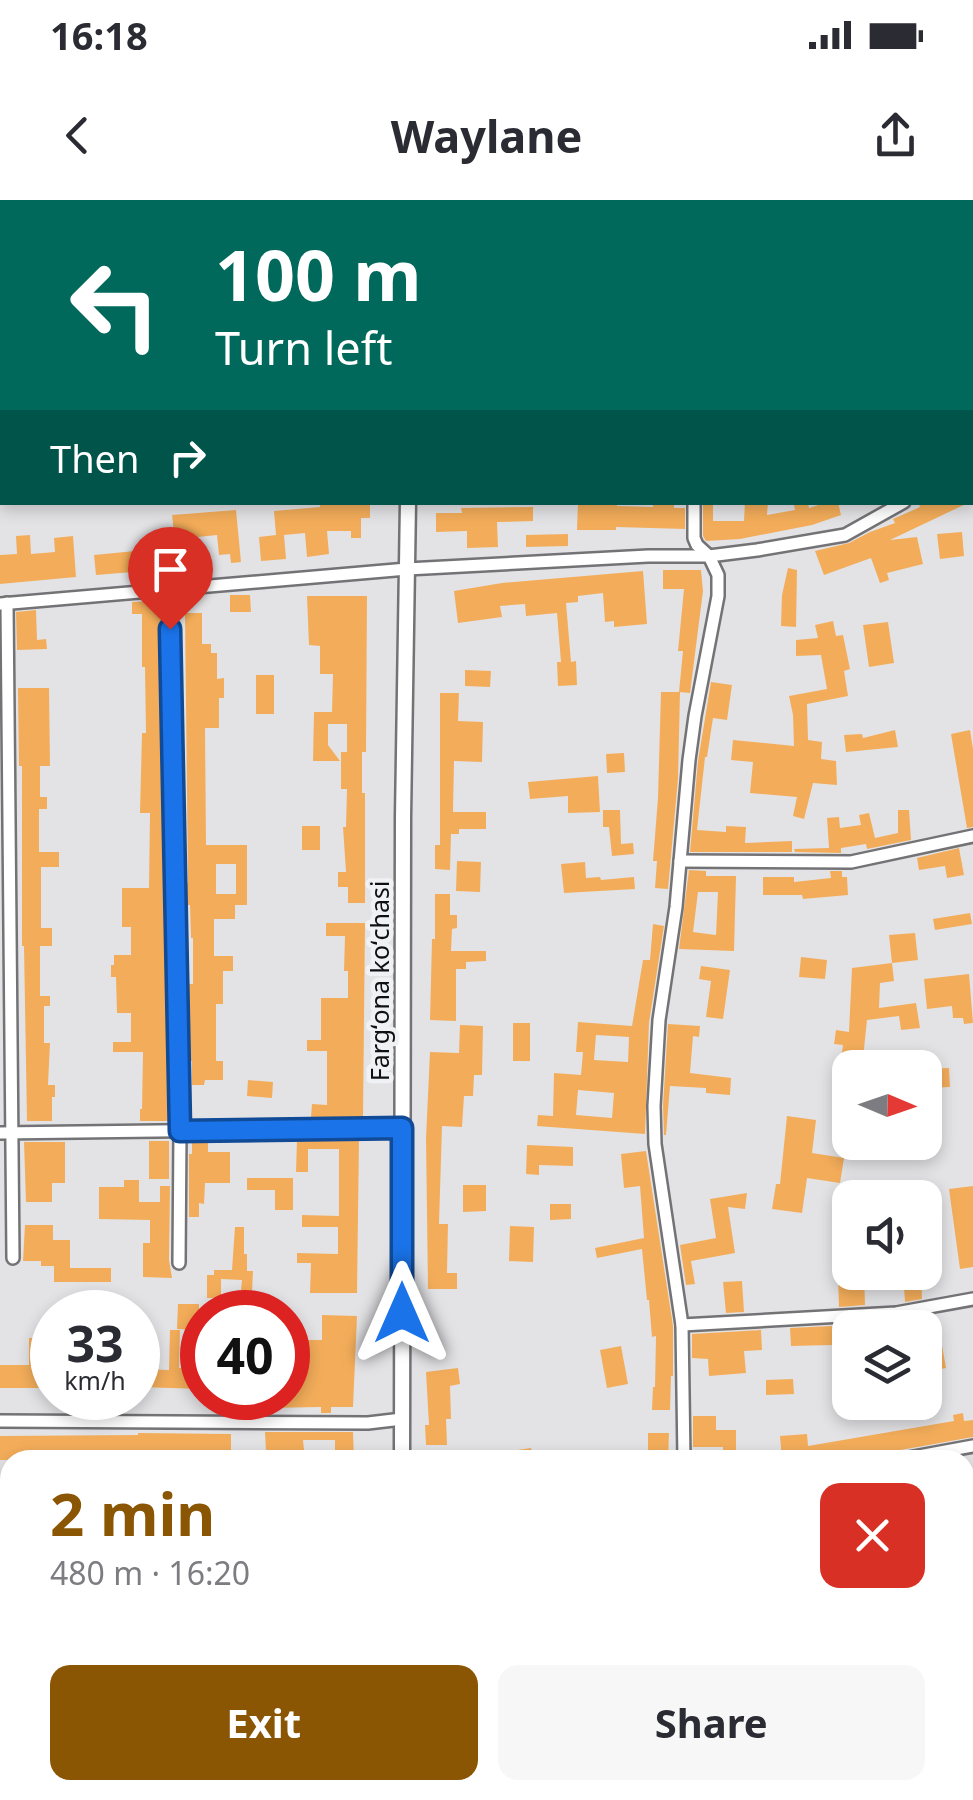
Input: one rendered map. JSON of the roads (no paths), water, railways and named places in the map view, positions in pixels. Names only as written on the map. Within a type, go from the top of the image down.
[{"type":"street","name":"Fargʻona koʻchasi","points":[[402,1450],[408,505]]},
{"type":"street","points":[[684,1450],[682,1325],[654,1144],[654,1106],[659,1020],[695,716],[718,596],[718,575],[694,538],[694,505]]},
{"type":"street","points":[[13,1258],[6,1133],[4,604],[407,569],[709,556],[846,535],[899,505]]},
{"type":"street","points":[[170,590],[179,1263]]},
{"type":"street","points":[[680,862],[851,862],[973,836]]},
{"type":"street","points":[[6,1133],[402,1128]]},
{"type":"street","points":[[682,1325],[896,1313],[973,1299]]},
{"type":"street","points":[[0,1421],[368,1423],[402,1419]]}]
